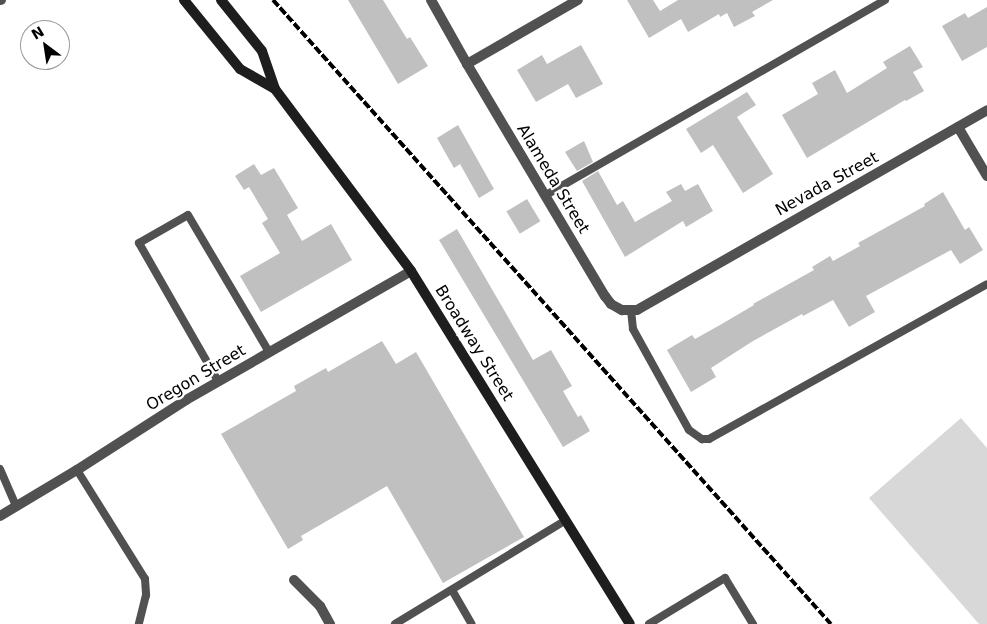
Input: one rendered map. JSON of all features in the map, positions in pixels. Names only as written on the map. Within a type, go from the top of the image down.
[{"type":"main road","name":"Broadway Street","points":[[184,0],[240,69],[275,90]]},
{"type":"main road","name":"Broadway Street","points":[[221,0],[262,51],[275,90],[411,271],[630,624]]},
{"type":"street","name":"Alameda Street","points":[[431,0],[605,296],[616,307],[622,310],[631,310]]},
{"type":"street","points":[[467,64],[578,0]]},
{"type":"street","name":"Nevada Street","points":[[631,310],[637,310],[681,283],[987,110]]},
{"type":"street","points":[[958,127],[987,176]]},
{"type":"street","name":"Oregon Street","points":[[0,516],[218,381],[411,271]]},
{"type":"street","points":[[294,580],[320,606],[330,624]]},
{"type":"lane","points":[[546,194],[885,0]]},
{"type":"lane","points":[[218,381],[139,243],[155,233],[188,215],[269,352]]},
{"type":"lane","points":[[631,310],[633,329],[689,430],[702,439],[709,439],[987,284]]},
{"type":"lane","points":[[0,469],[16,506]]},
{"type":"lane","points":[[77,470],[145,578],[146,595],[139,624]]},
{"type":"lane","points":[[401,623],[566,520]]},
{"type":"lane","points":[[649,624],[725,578],[753,624]]},
{"type":"lane","points":[[452,590],[472,624]]},
{"type":"shaded area","points":[[961,418],[987,448],[987,624],[979,624],[869,498]]},
{"type":"building","points":[[348,0],[383,0],[407,39],[410,37],[428,66],[398,84]]},
{"type":"building","points":[[627,0],[653,0],[660,11],[678,0],[773,0],[752,12],[755,16],[734,27],[727,13],[720,17],[719,14],[688,32],[681,19],[649,38]]},
{"type":"building","points":[[987,7],[987,47],[962,61],[942,26],[965,13],[968,18]]},
{"type":"building","points":[[581,45],[603,84],[576,98],[568,84],[536,102],[517,70],[542,55],[547,64]]},
{"type":"building","points":[[910,46],[923,67],[913,72],[924,91],[905,100],[807,158],[782,115],[818,94],[812,83],[835,70],[847,93],[887,68],[883,62]]},
{"type":"building","points":[[747,92],[756,105],[737,117],[773,174],[743,193],[713,145],[701,153],[686,129]]},
{"type":"building","points":[[458,125],[494,189],[479,198],[460,164],[454,168],[437,138]]},
{"type":"building","points":[[584,141],[593,162],[577,171],[565,152]]},
{"type":"building","points":[[254,164],[261,175],[274,168],[298,208],[287,215],[302,241],[331,224],[352,260],[261,312],[240,276],[280,253],[262,223],[268,219],[249,187],[244,190],[235,176]]},
{"type":"building","points":[[598,171],[617,205],[623,201],[635,222],[672,201],[666,192],[681,184],[685,191],[698,184],[713,211],[686,227],[683,221],[625,257],[582,181]]},
{"type":"building","points":[[943,192],[965,230],[969,227],[983,250],[960,264],[951,250],[866,296],[875,312],[849,327],[833,300],[803,316],[802,314],[753,341],[711,368],[716,377],[691,392],[667,350],[692,335],[695,339],[720,325],[814,270],[812,267],[830,256],[833,261],[860,246],[858,243],[925,206],[924,204]]},
{"type":"building","points":[[527,199],[540,221],[520,234],[506,211]]},
{"type":"building","points":[[457,229],[533,360],[551,350],[572,386],[563,391],[578,417],[581,415],[590,431],[563,447],[439,240]]},
{"type":"building","points":[[382,341],[396,364],[416,352],[524,537],[443,583],[387,486],[301,536],[303,540],[288,549],[221,434],[296,391],[294,386],[326,368],[328,372]]},
{"type":"railway","points":[[273,0],[831,624]]}]
